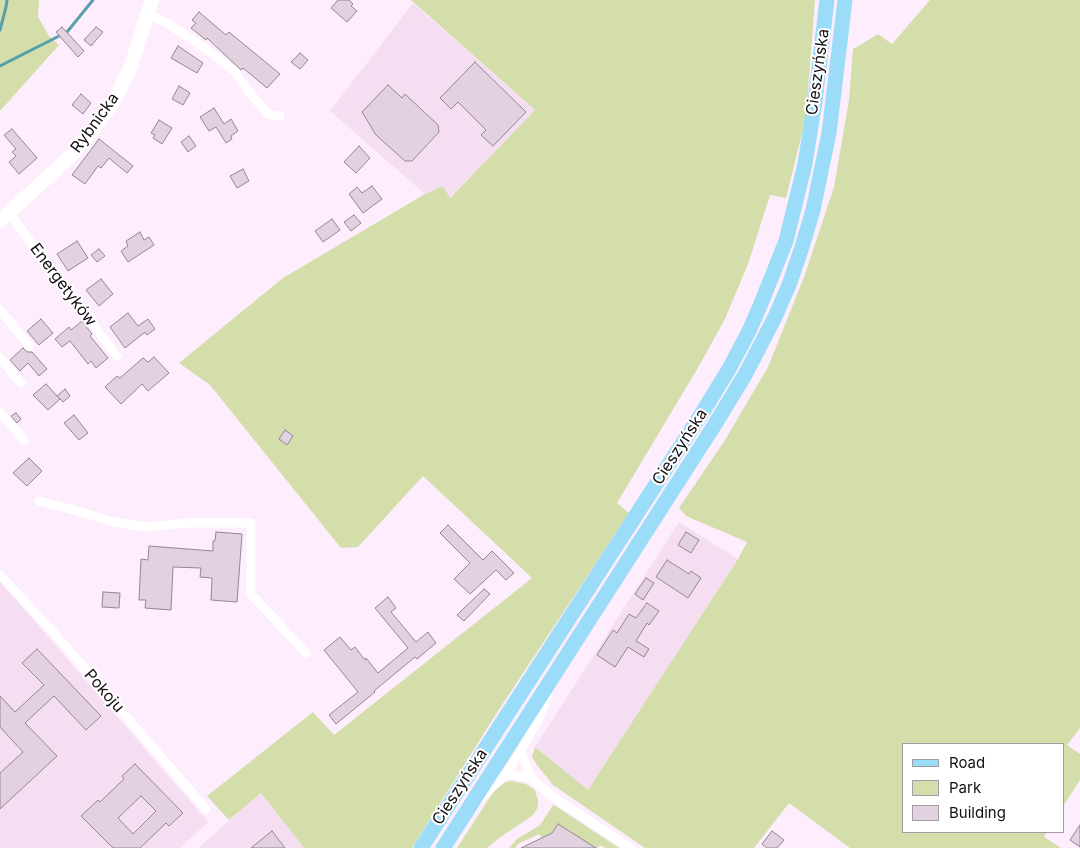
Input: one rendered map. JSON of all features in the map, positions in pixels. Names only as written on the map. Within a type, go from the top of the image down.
[{"type":"main road","name":"Cieszyńska","points":[[421,848],[702,413],[749,330],[786,241],[805,164],[827,0]]},
{"type":"main road","name":"Cieszyńska","points":[[443,848],[712,429],[744,375],[779,309],[800,254],[813,210],[829,133],[845,0]]},
{"type":"street","name":"Rybnicka","points":[[5,217],[74,153],[100,121],[116,97],[130,69],[152,0]]},
{"type":"street","points":[[148,14],[167,23],[212,53],[235,72],[248,92],[268,114],[280,116]]},
{"type":"street","name":"Energetyków","points":[[5,217],[117,356]]},
{"type":"street","points":[[0,310],[30,346]]},
{"type":"street","points":[[0,358],[21,383]]},
{"type":"street","points":[[0,413],[24,440]]},
{"type":"street","points":[[39,502],[78,510],[110,522],[144,527],[188,523],[251,523],[251,594],[306,653]]},
{"type":"street","name":"Pokoju","points":[[0,575],[54,633],[206,810]]},
{"type":"street","points":[[461,819],[506,774],[540,717],[552,680]]},
{"type":"street","points":[[521,750],[531,778],[552,796],[630,848]]},
{"type":"street","points":[[506,774],[531,778]]},
{"type":"shaded area","points":[[413,3],[535,110],[449,198],[443,186],[425,194],[330,111]]},
{"type":"shaded area","points":[[679,522],[738,559],[588,791],[535,747]]},
{"type":"shaded area","points":[[0,581],[208,822],[180,848],[0,848]]},
{"type":"shaded area","points":[[261,793],[304,848],[198,848]]},
{"type":"green space","points":[[0,0],[39,0],[38,17],[49,36],[59,45],[0,111]]},
{"type":"green space","points":[[411,0],[815,0],[806,117],[786,198],[770,195],[748,264],[725,319],[617,503],[629,513],[498,711],[412,848],[304,848],[261,793],[229,820],[207,796],[313,712],[334,735],[532,578],[423,476],[358,547],[341,548],[210,385],[179,363],[283,278],[425,194],[443,186],[450,198],[535,110]]},
{"type":"green space","points":[[930,0],[1080,0],[1080,728],[1067,745],[1080,754],[1080,780],[1065,803],[1065,743],[902,743],[902,833],[1046,833],[1044,837],[1061,848],[850,848],[789,803],[754,848],[645,848],[553,785],[532,757],[535,747],[588,790],[738,559],[747,542],[686,516],[679,508],[725,440],[768,367],[804,277],[834,187],[849,100],[853,49],[878,34],[892,44]]},
{"type":"green space","points":[[512,781],[526,784],[535,790],[538,805],[532,816],[487,848],[457,848],[496,788]]},
{"type":"green space","points":[[553,805],[619,848],[605,848],[600,845],[596,848],[552,833],[542,838],[539,834],[518,844],[515,848],[509,848],[517,839],[540,825]]},
{"type":"building","points":[[338,0],[349,0],[353,4],[351,6],[357,11],[347,22],[331,8]]},
{"type":"building","points":[[199,12],[226,35],[229,32],[280,74],[267,88],[243,68],[241,70],[207,38],[206,40],[191,28],[196,23],[192,20]]},
{"type":"building","points":[[62,27],[84,51],[78,57],[56,32]]},
{"type":"building","points":[[96,27],[103,32],[91,46],[84,40]]},
{"type":"building","points":[[178,46],[203,63],[197,73],[171,58]]},
{"type":"building","points":[[300,53],[308,60],[300,69],[291,62]]},
{"type":"building","points":[[475,62],[526,112],[493,146],[481,135],[486,130],[458,102],[451,109],[440,98]]},
{"type":"building","points":[[388,85],[402,98],[405,94],[438,125],[439,132],[412,161],[405,161],[376,135],[362,112]]},
{"type":"building","points":[[179,86],[190,93],[183,105],[172,99]]},
{"type":"building","points":[[81,94],[91,103],[83,114],[72,105]]},
{"type":"building","points":[[214,108],[224,124],[231,119],[238,131],[226,143],[216,127],[209,131],[200,117]]},
{"type":"building","points":[[159,120],[172,128],[162,144],[153,138],[155,135],[151,133]]},
{"type":"building","points":[[12,129],[37,158],[19,174],[9,162],[16,156],[12,152],[16,149],[4,135]]},
{"type":"building","points":[[189,136],[196,146],[188,152],[181,142]]},
{"type":"building","points":[[99,139],[133,166],[127,173],[109,158],[101,168],[98,166],[85,184],[72,175]]},
{"type":"building","points":[[359,146],[370,158],[356,173],[344,162]]},
{"type":"building","points":[[243,169],[249,181],[237,188],[230,176]]},
{"type":"building","points":[[372,186],[382,199],[363,213],[349,194],[357,187],[362,193]]},
{"type":"building","points":[[354,215],[361,223],[351,231],[344,222]]},
{"type":"building","points":[[332,219],[340,230],[323,242],[315,231]]},
{"type":"building","points":[[140,232],[144,240],[149,237],[154,245],[128,262],[121,251],[128,246],[126,241]]},
{"type":"building","points":[[77,241],[88,258],[68,271],[57,254]]},
{"type":"building","points":[[99,249],[105,256],[97,262],[91,255]]},
{"type":"building","points":[[101,279],[113,294],[99,306],[86,290]]},
{"type":"building","points":[[128,313],[138,326],[148,319],[155,329],[147,335],[145,332],[125,348],[110,327]]},
{"type":"building","points":[[41,319],[53,333],[39,345],[27,331]]},
{"type":"building","points":[[82,321],[92,334],[90,336],[108,358],[96,368],[91,361],[88,364],[70,341],[62,347],[55,339],[69,327],[71,330]]},
{"type":"building","points":[[23,348],[27,352],[32,352],[47,369],[39,376],[28,363],[20,371],[10,360]]},
{"type":"building","points":[[154,357],[169,373],[148,391],[142,384],[121,404],[105,387],[117,376],[120,378],[143,358],[148,362]]},
{"type":"building","points":[[46,384],[60,399],[48,410],[33,395]]},
{"type":"building","points":[[65,389],[70,396],[63,402],[57,396]]},
{"type":"building","points":[[16,413],[21,419],[17,423],[11,416]]},
{"type":"building","points":[[74,415],[88,433],[79,440],[64,423]]},
{"type":"building","points":[[285,430],[293,436],[287,445],[279,439]]},
{"type":"building","points":[[29,458],[42,471],[27,486],[13,473]]},
{"type":"building","points":[[448,525],[483,560],[492,551],[514,573],[506,580],[496,570],[470,594],[454,579],[470,563],[440,533]]},
{"type":"building","points":[[216,532],[242,534],[237,602],[211,600],[212,578],[200,577],[201,568],[173,567],[171,610],[145,608],[146,600],[139,600],[141,559],[148,560],[149,546],[213,551],[213,541],[215,541]]},
{"type":"building","points":[[686,532],[699,540],[691,553],[678,545]]},
{"type":"building","points":[[667,560],[689,574],[691,571],[701,578],[688,598],[656,577]]},
{"type":"building","points":[[646,578],[654,583],[643,600],[635,594]]},
{"type":"building","points":[[484,589],[490,594],[464,621],[457,615]]},
{"type":"building","points":[[103,592],[120,593],[119,608],[102,607]]},
{"type":"building","points":[[388,597],[396,608],[391,612],[416,642],[428,632],[436,643],[417,659],[415,657],[336,724],[329,715],[358,692],[324,650],[340,637],[351,650],[355,647],[378,673],[408,648],[375,608]]},
{"type":"building","points":[[647,603],[659,611],[649,625],[647,623],[636,641],[649,649],[644,657],[628,647],[615,667],[597,655],[613,630],[617,633],[629,614],[636,618]]},
{"type":"building","points":[[37,649],[101,716],[86,730],[54,696],[25,723],[57,756],[0,809],[0,773],[23,752],[0,727],[0,696],[15,712],[44,685],[22,663]]},
{"type":"building","points":[[135,764],[183,813],[169,826],[166,823],[140,848],[113,848],[81,816],[98,800],[100,802],[124,779],[122,776]],"holes":[[[141,796],[156,811],[133,834],[118,818]]]},
{"type":"building","points":[[558,824],[596,848],[521,848],[552,833]]},
{"type":"building","points":[[1080,825],[1080,847],[1070,840]]},
{"type":"building","points":[[272,831],[285,848],[251,848]]},
{"type":"building","points":[[772,831],[784,840],[777,848],[767,848],[762,844]]},
{"type":"waterway","points":[[0,30],[7,0]]},
{"type":"waterway","points":[[0,66],[67,32],[93,0]]}]
